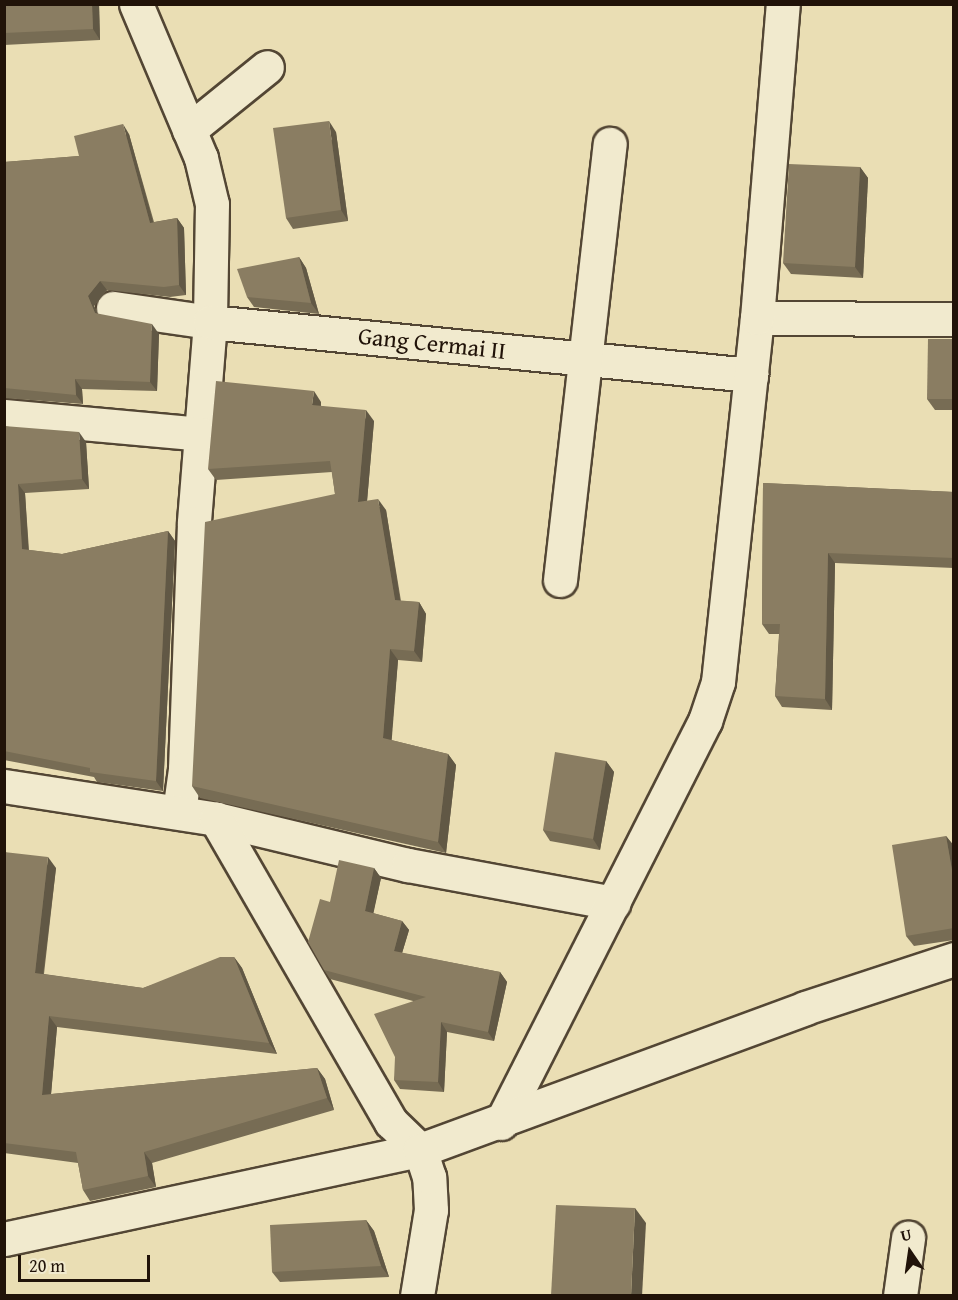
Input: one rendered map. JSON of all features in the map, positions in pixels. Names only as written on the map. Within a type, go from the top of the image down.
[{"type":"street","points":[[136,4],[207,177],[212,204],[210,322],[201,434],[179,812]]},
{"type":"street","points":[[501,1123],[705,722],[718,682],[757,318],[783,4]]},
{"type":"street","points":[[189,130],[267,67]]},
{"type":"street","points":[[561,580],[588,359],[610,144]]},
{"type":"street","name":"Gang Cermai II","points":[[112,308],[210,322],[751,375]]},
{"type":"street","points":[[757,318],[954,319]]},
{"type":"street","points":[[4,416],[201,434]]},
{"type":"street","points":[[4,786],[216,819],[408,865],[614,903]]},
{"type":"street","points":[[216,819],[391,1122],[420,1150],[429,1177],[431,1210],[417,1296]]},
{"type":"street","points":[[4,1239],[420,1150],[501,1123],[805,1008],[954,959]]},
{"type":"street","points":[[900,1296],[908,1238]]},
{"type":"building","points":[[4,4],[92,4],[93,29],[4,33]]},
{"type":"building","points":[[329,121],[341,210],[286,218],[273,128]]},
{"type":"building","points":[[123,124],[150,223],[177,218],[179,285],[164,287],[100,281],[88,296],[95,313],[152,324],[150,382],[75,379],[76,395],[4,388],[4,162],[79,156],[74,136]]},
{"type":"building","points":[[789,164],[860,167],[855,267],[783,263]]},
{"type":"building","points":[[299,257],[311,303],[247,297],[237,269]]},
{"type":"building","points":[[928,339],[954,339],[954,399],[927,399]]},
{"type":"building","points":[[216,381],[314,391],[312,405],[366,410],[358,502],[378,499],[395,600],[419,602],[414,651],[390,649],[383,738],[448,754],[438,842],[192,786],[205,522],[335,494],[330,461],[208,469]]},
{"type":"building","points":[[4,426],[79,432],[82,479],[18,484],[22,549],[62,554],[168,531],[156,781],[90,772],[90,768],[4,751]]},
{"type":"building","points":[[763,483],[954,492],[954,558],[828,553],[825,699],[775,696],[780,624],[762,624]]},
{"type":"building","points":[[555,752],[606,761],[593,839],[543,830]]},
{"type":"building","points":[[946,836],[954,881],[954,928],[906,936],[892,845]]},
{"type":"building","points":[[4,852],[48,857],[35,973],[143,988],[220,957],[234,957],[269,1043],[49,1016],[42,1095],[317,1068],[327,1098],[144,1152],[148,1176],[83,1190],[76,1152],[4,1143]]},
{"type":"building","points":[[339,860],[374,868],[365,911],[402,921],[394,951],[500,972],[488,1032],[441,1022],[438,1082],[394,1080],[395,1057],[374,1014],[426,997],[324,970],[308,942],[320,899],[330,902]]},
{"type":"building","points":[[556,1205],[635,1208],[631,1296],[551,1296]]},
{"type":"building","points":[[366,1220],[381,1266],[272,1272],[270,1225]]}]
